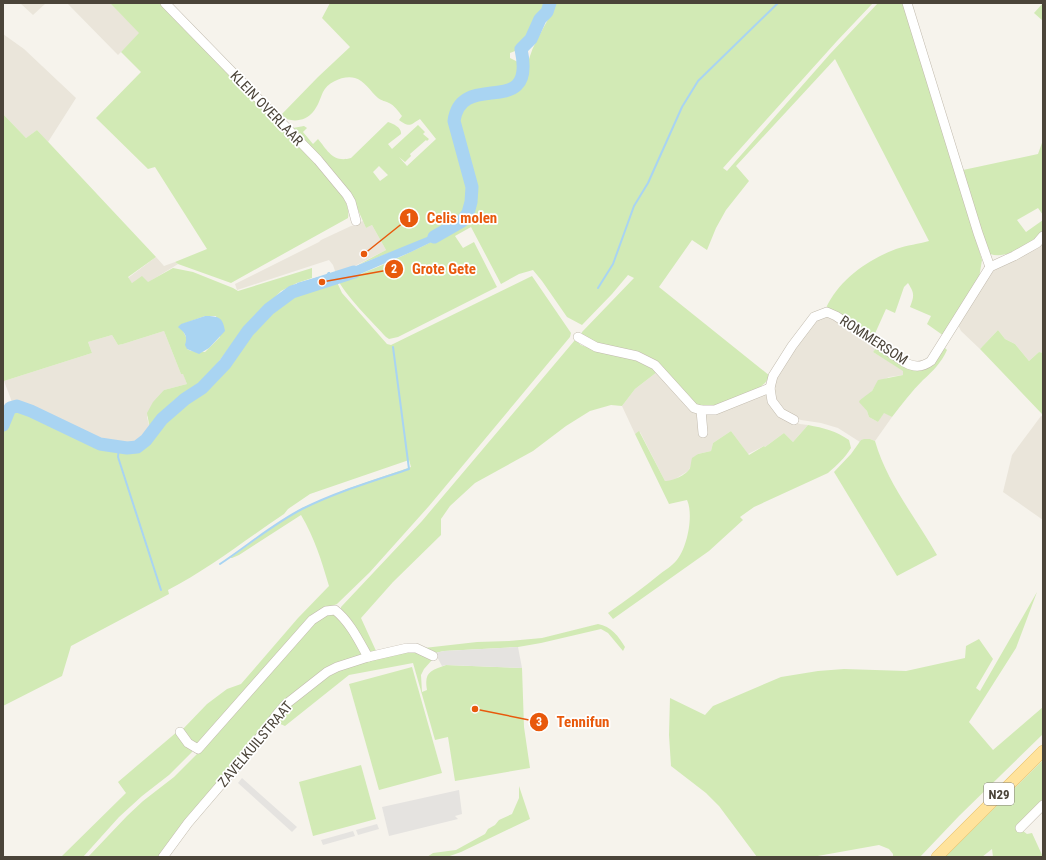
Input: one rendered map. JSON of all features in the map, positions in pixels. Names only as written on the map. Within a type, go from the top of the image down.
[{"type":"main road","name":"N29","points":[[937,857],[1043,751]]},
{"type":"street","name":"KLEIN OVERLAAR","points":[[166,3],[318,160],[347,195],[351,202],[356,221]]},
{"type":"street","points":[[907,3],[978,234],[990,267],[1014,256],[1037,242],[1043,236]]},
{"type":"street","name":"ROMMERSOM","points":[[770,388],[773,376],[792,346],[814,317],[827,312],[836,316],[910,365],[924,366],[931,361],[990,267]]},
{"type":"street","points":[[578,337],[596,347],[637,356],[654,365],[694,408],[701,410],[715,410],[770,388],[770,394],[781,413],[794,420]]},
{"type":"street","points":[[701,410],[703,433]]},
{"type":"street","points":[[180,732],[188,743],[198,749],[312,620],[326,611],[334,610],[340,614],[368,657]]},
{"type":"street","name":"ZAVELKUILSTRAAT","points":[[163,857],[188,823],[247,754],[285,705],[327,672],[337,667],[368,657],[408,648],[416,648],[433,656]]},
{"type":"street","points":[[1020,828],[1043,805]]},
{"type":"shaded area","points":[[20,3],[46,3],[33,15]]},
{"type":"shaded area","points":[[67,3],[110,3],[140,33],[118,55]]},
{"type":"shaded area","points":[[3,34],[24,49],[76,98],[48,142],[37,130],[26,138],[3,114]]},
{"type":"shaded area","points":[[363,221],[366,228],[372,225],[386,250],[336,274],[333,265],[329,260],[237,290],[235,284],[321,240]]},
{"type":"shaded area","points":[[1043,239],[1043,353],[1039,352],[1029,361],[1015,344],[1005,339],[998,330],[980,349],[961,331],[958,325],[979,289],[993,271]]},
{"type":"shaded area","points":[[156,257],[164,266],[175,262],[178,264],[147,283],[132,283],[128,278]]},
{"type":"shaded area","points":[[830,315],[877,347],[873,352],[904,371],[903,375],[889,377],[877,383],[870,394],[860,400],[869,417],[878,422],[884,412],[892,417],[875,441],[870,439],[861,440],[860,442],[838,428],[792,417],[774,400],[775,380],[813,321]]},
{"type":"shaded area","points":[[164,331],[181,374],[183,373],[187,384],[164,390],[147,417],[150,429],[146,435],[135,444],[108,441],[81,431],[18,403],[12,402],[4,381],[92,353],[88,342],[112,335],[118,345]]},
{"type":"shaded area","points":[[657,372],[704,415],[764,392],[781,415],[800,424],[808,425],[793,442],[784,433],[765,447],[764,446],[748,454],[731,431],[713,443],[711,451],[698,454],[688,471],[672,481],[665,481],[640,432],[635,434],[622,406],[635,389]]},
{"type":"shaded area","points":[[1041,416],[1043,417],[1043,520],[1003,492],[1012,455]]},
{"type":"shaded area","points":[[518,647],[522,668],[442,666],[435,653],[444,651]]},
{"type":"shaded area","points":[[242,778],[297,827],[292,832],[238,783]]},
{"type":"shaded area","points":[[459,790],[462,814],[455,816],[458,819],[389,836],[382,807]]},
{"type":"shaded area","points":[[377,824],[379,829],[358,835],[356,830]]},
{"type":"shaded area","points":[[353,831],[355,836],[323,845],[321,840]]},
{"type":"green space","points":[[110,3],[161,3],[326,174],[345,200],[348,218],[231,283],[175,262],[207,249],[155,167],[148,169],[96,118],[141,72],[121,52],[139,33]]},
{"type":"green space","points":[[330,3],[547,3],[523,44],[515,51],[510,53],[510,58],[518,62],[519,68],[516,78],[509,87],[470,93],[457,102],[453,109],[450,122],[469,192],[468,203],[464,213],[457,221],[432,236],[358,265],[386,250],[372,225],[366,228],[355,203],[293,128],[304,126],[307,128],[303,132],[313,144],[318,139],[332,155],[340,159],[345,159],[351,158],[388,122],[397,126],[401,132],[401,134],[388,144],[392,149],[418,125],[425,132],[423,134],[429,139],[410,154],[411,156],[405,162],[399,157],[407,166],[436,139],[420,119],[410,125],[399,120],[402,116],[395,107],[378,98],[358,79],[351,77],[341,78],[332,82],[325,88],[315,110],[306,118],[289,120],[281,115],[350,47],[322,18]],"holes":[[[379,166],[388,175],[380,181],[373,172]]]},
{"type":"green space","points":[[555,3],[873,3],[723,168],[727,171],[830,54],[878,3],[903,3],[982,260],[979,278],[944,336],[927,324],[931,316],[910,307],[913,295],[908,283],[904,287],[895,313],[886,309],[873,338],[826,308],[838,289],[846,280],[865,265],[904,246],[929,241],[835,59],[736,166],[749,181],[726,210],[716,228],[707,250],[692,240],[659,287],[770,376],[758,389],[708,409],[700,408],[655,362],[608,349],[581,335],[582,332],[634,278],[628,275],[582,325],[567,317],[533,270],[519,274],[501,284],[471,227],[455,236],[463,248],[474,242],[497,287],[398,337],[389,339],[386,337],[345,292],[338,279],[347,275],[351,276],[351,278],[395,259],[455,231],[468,221],[474,207],[474,181],[456,119],[460,108],[466,102],[474,99],[482,97],[500,97],[508,95],[519,89],[524,80],[530,56]]},
{"type":"green space","points":[[1043,3],[1043,21],[1034,13]]},
{"type":"green space","points":[[3,114],[26,138],[37,130],[156,257],[128,277],[132,283],[142,276],[148,282],[173,268],[193,272],[238,291],[312,268],[312,278],[281,291],[243,330],[203,382],[173,401],[150,429],[147,413],[153,402],[164,390],[187,384],[183,374],[181,374],[164,331],[118,345],[112,335],[88,342],[92,353],[4,381]],"holes":[[[205,316],[216,316],[220,337],[205,352],[191,351],[187,349],[187,339],[180,325]]]},
{"type":"green space","points":[[1043,140],[1043,215],[1038,208],[1017,220],[1026,232],[1043,220],[1043,231],[1032,241],[1018,250],[1004,255],[990,254],[986,247],[963,170],[1038,154]]},
{"type":"green space","points":[[532,276],[571,333],[570,337],[429,506],[370,572],[337,604],[322,609],[311,616],[199,744],[194,745],[182,730],[207,704],[227,689],[241,684],[298,618],[329,586],[317,549],[301,515],[239,555],[230,558],[302,508],[347,489],[411,467],[409,460],[310,494],[212,564],[168,590],[169,594],[71,646],[62,676],[3,706],[3,433],[15,410],[92,445],[120,452],[137,451],[161,429],[175,410],[194,398],[213,382],[226,368],[249,336],[277,306],[299,293],[332,283],[336,280],[342,293],[387,344],[391,345]]},
{"type":"green space","points":[[998,330],[1005,339],[1015,344],[1029,361],[1039,352],[1043,353],[1042,414],[980,349]]},
{"type":"green space","points":[[575,340],[581,345],[600,352],[641,358],[657,372],[635,389],[622,406],[611,405],[590,411],[566,426],[533,451],[475,483],[450,506],[441,519],[441,535],[393,582],[361,618],[377,653],[371,655],[341,610],[341,607],[422,521]]},
{"type":"green space","points":[[877,347],[920,370],[944,347],[947,350],[942,359],[903,402],[892,417],[884,413],[878,422],[869,417],[867,411],[859,402],[872,391],[878,380],[903,375],[903,371],[873,352]]},
{"type":"green space","points":[[808,425],[835,432],[849,440],[851,448],[838,464],[828,473],[754,507],[740,517],[743,520],[709,551],[613,619],[608,613],[676,561],[683,549],[688,532],[690,514],[687,500],[669,504],[635,434],[639,431],[665,481],[668,481],[686,473],[690,468],[692,458],[698,454],[711,451],[713,443],[731,431],[749,455],[764,446],[765,447],[784,433],[793,442]]},
{"type":"green space","points":[[864,439],[875,441],[880,456],[894,486],[937,555],[897,576],[834,472],[851,454],[861,440]]},
{"type":"green space","points":[[1037,592],[1016,648],[969,722],[993,750],[1043,707],[1043,734],[959,816],[920,857],[893,857],[893,854],[889,849],[879,845],[812,857],[757,857],[719,806],[706,793],[671,766],[669,735],[670,698],[705,715],[713,706],[781,677],[818,671],[844,669],[906,671],[965,658],[966,646],[979,639],[993,659],[976,688],[980,691]]},
{"type":"green space","points":[[330,613],[338,616],[362,652],[361,655],[310,682],[160,857],[88,857],[127,816],[143,801],[174,777],[199,752],[316,620]]},
{"type":"green space","points":[[598,624],[607,627],[617,636],[625,647],[623,651],[608,633],[601,629],[518,647],[444,651],[435,653],[424,648],[477,642],[542,638]]},
{"type":"green space","points":[[412,651],[431,658],[432,660],[421,675],[422,692],[427,690],[426,679],[429,673],[446,665],[522,668],[524,727],[530,768],[455,781],[448,737],[435,740],[413,663],[349,675],[285,726],[275,720],[300,695],[330,674],[352,664],[366,660]]},
{"type":"green space","points":[[412,667],[442,773],[379,790],[349,684]]},
{"type":"green space","points":[[178,731],[193,749],[192,752],[169,775],[142,796],[119,817],[83,857],[61,857],[126,793],[118,782]]},
{"type":"green space","points":[[1043,760],[1043,803],[1019,828],[1027,834],[1032,833],[1043,857],[993,857],[992,849],[982,857],[945,857]]},
{"type":"green space","points":[[361,765],[376,819],[313,836],[299,782]]},
{"type":"green space","points":[[519,786],[530,819],[461,852],[447,857],[427,857],[433,853],[456,850],[485,834],[488,829],[495,825],[499,820],[512,814],[519,798]]},
{"type":"water","points":[[446,227],[452,232],[411,252],[351,278],[351,276],[347,276],[338,279],[336,274],[427,237]]},
{"type":"water","points":[[330,272],[330,275],[333,274],[336,280],[333,283],[299,293],[297,283],[326,275]]},
{"type":"water","points":[[205,316],[219,318],[223,323],[225,331],[209,348],[199,354],[187,349],[185,345],[185,335],[178,327],[181,324]]},
{"type":"waterway","points":[[434,237],[462,221],[468,213],[471,202],[472,187],[454,121],[460,106],[470,98],[482,94],[509,90],[518,84],[523,71],[521,49],[531,39],[540,19],[547,12],[550,3]]},
{"type":"waterway","points":[[598,288],[613,264],[634,206],[648,183],[682,107],[698,81],[778,3]]},
{"type":"waterway","points":[[3,425],[10,408],[17,406],[31,411],[100,444],[127,448],[137,447],[146,440],[162,419],[185,399],[202,388],[225,364],[248,331],[269,309],[292,292],[354,272]]},
{"type":"waterway","points":[[220,564],[270,528],[302,509],[341,492],[409,469],[393,347]]},
{"type":"waterway","points":[[119,447],[118,457],[161,590]]},
{"type":"place","name":"Celis molen","points":[[364,254]]},
{"type":"place","name":"Grote Gete","points":[[322,282]]},
{"type":"place","name":"Tennifun","points":[[475,709]]}]
